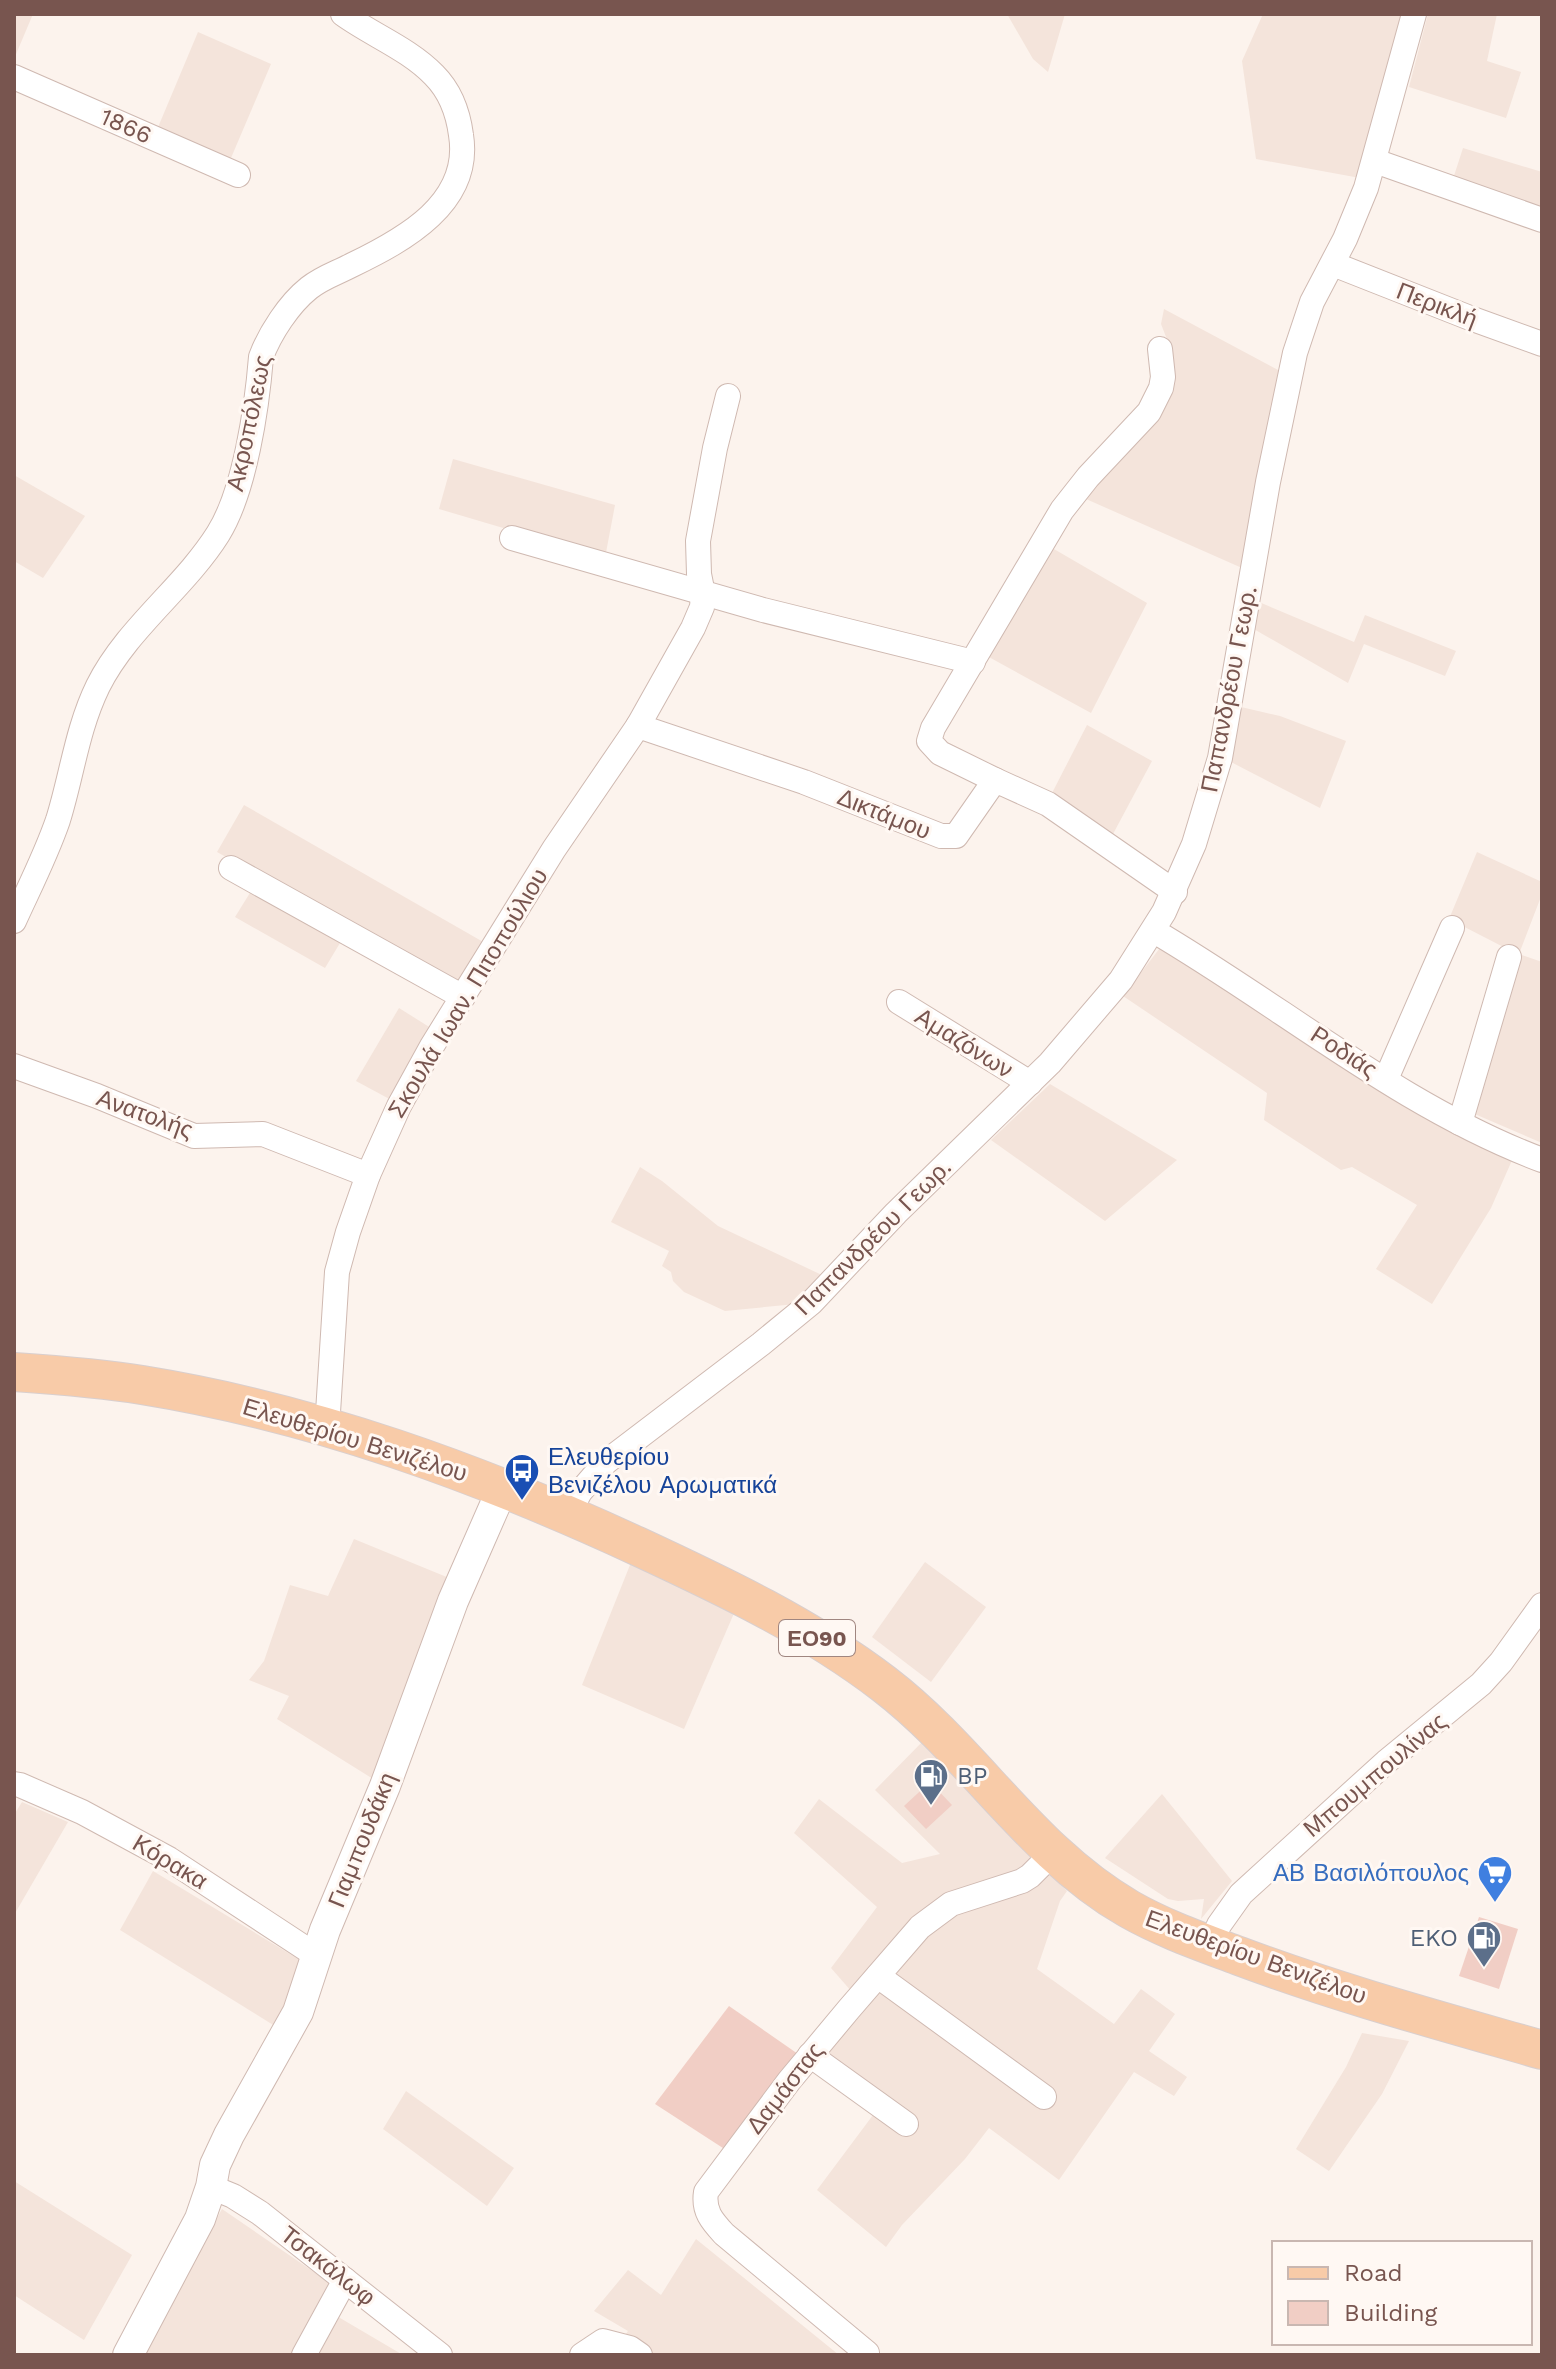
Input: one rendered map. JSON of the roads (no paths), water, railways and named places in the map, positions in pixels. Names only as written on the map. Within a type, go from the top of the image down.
[{"type":"main road","name":"Ελευθερίου Βενιζέλου","points":[[14,1372],[144,1385],[254,1408],[453,1468],[568,1514],[758,1604],[831,1647],[874,1677],[923,1718],[1053,1853],[1073,1871],[1124,1906],[1210,1945],[1330,1988],[1542,2050]]},
{"type":"street","name":"Ακροπόλεως","points":[[14,921],[58,818],[84,716],[100,683],[124,648],[198,561],[228,515],[244,463],[266,342],[308,288],[415,229],[438,209],[457,178],[462,160],[460,129],[454,105],[441,83],[412,58],[343,14]]},
{"type":"street","name":"Παπανδρέου Γεωρ.","points":[[568,1514],[580,1492],[606,1462],[811,1303],[896,1213],[1030,1083],[1097,1010],[1154,931],[1175,892],[1203,818],[1220,758],[1268,482],[1295,353],[1306,315],[1358,209],[1375,161],[1414,14]]},
{"type":"street","name":"1866","points":[[14,77],[238,175]]},
{"type":"street","points":[[1375,161],[1542,220]]},
{"type":"street","name":"Περικλή","points":[[1333,264],[1542,344]]},
{"type":"street","points":[[1160,349],[1163,377],[1149,412],[1088,477],[1062,510],[993,623],[933,728],[929,741],[940,753],[1048,804],[1175,892]]},
{"type":"street","points":[[703,594],[698,541],[728,396]]},
{"type":"street","points":[[512,538],[703,594],[973,662]]},
{"type":"street","name":"Σκουλά Ιωαν. Πιτοπούλιου","points":[[327,1428],[337,1272],[368,1175],[410,1083],[546,861],[638,726],[693,628],[702,607],[703,594]]},
{"type":"street","name":"Δικτάμου","points":[[638,726],[804,782],[941,836],[956,836],[995,780]]},
{"type":"street","points":[[231,868],[463,997]]},
{"type":"street","points":[[1386,1079],[1452,928]]},
{"type":"street","name":"Ροδιάς","points":[[1154,931],[1429,1107],[1542,1160]]},
{"type":"street","points":[[1460,1123],[1509,957]]},
{"type":"street","name":"Αμαζόνων","points":[[899,1002],[1030,1083]]},
{"type":"street","name":"Ανατολής","points":[[14,1066],[194,1136],[263,1134],[368,1175]]},
{"type":"street","name":"Γιαμπουδάκη","points":[[128,2355],[193,2234],[211,2187],[215,2165],[229,2135],[298,2012],[342,1887],[385,1786],[453,1601],[503,1487]]},
{"type":"street","name":"Μπουμπουλίνας","points":[[1210,1945],[1219,1925],[1241,1894],[1386,1762],[1481,1684],[1542,1605]]},
{"type":"street","name":"Κόρακα","points":[[14,1784],[82,1812],[169,1859],[317,1956]]},
{"type":"street","name":"Δαμάστας","points":[[867,2353],[712,2222],[705,2209],[706,2192],[810,2055],[920,1927],[940,1911],[966,1898],[1022,1881],[1053,1853]]},
{"type":"street","points":[[878,1976],[1044,2097]]},
{"type":"street","points":[[810,2055],[906,2124]]},
{"type":"street","name":"Τσακάλωφ","points":[[211,2187],[260,2213],[440,2355]]},
{"type":"street","points":[[304,2355],[345,2280]]},
{"type":"street","points":[[582,2355],[603,2341],[630,2348],[640,2355]]},
{"type":"place","name":"Ελευθερίου Βενιζέλου Αρωματικά","points":[[522,1502]]},
{"type":"place","name":"BP","points":[[931,1807]]},
{"type":"place","name":"ΑΒ Βασιλόπουλος","points":[[1495,1904]]},
{"type":"place","name":"EKO","points":[[1484,1969]]}]
